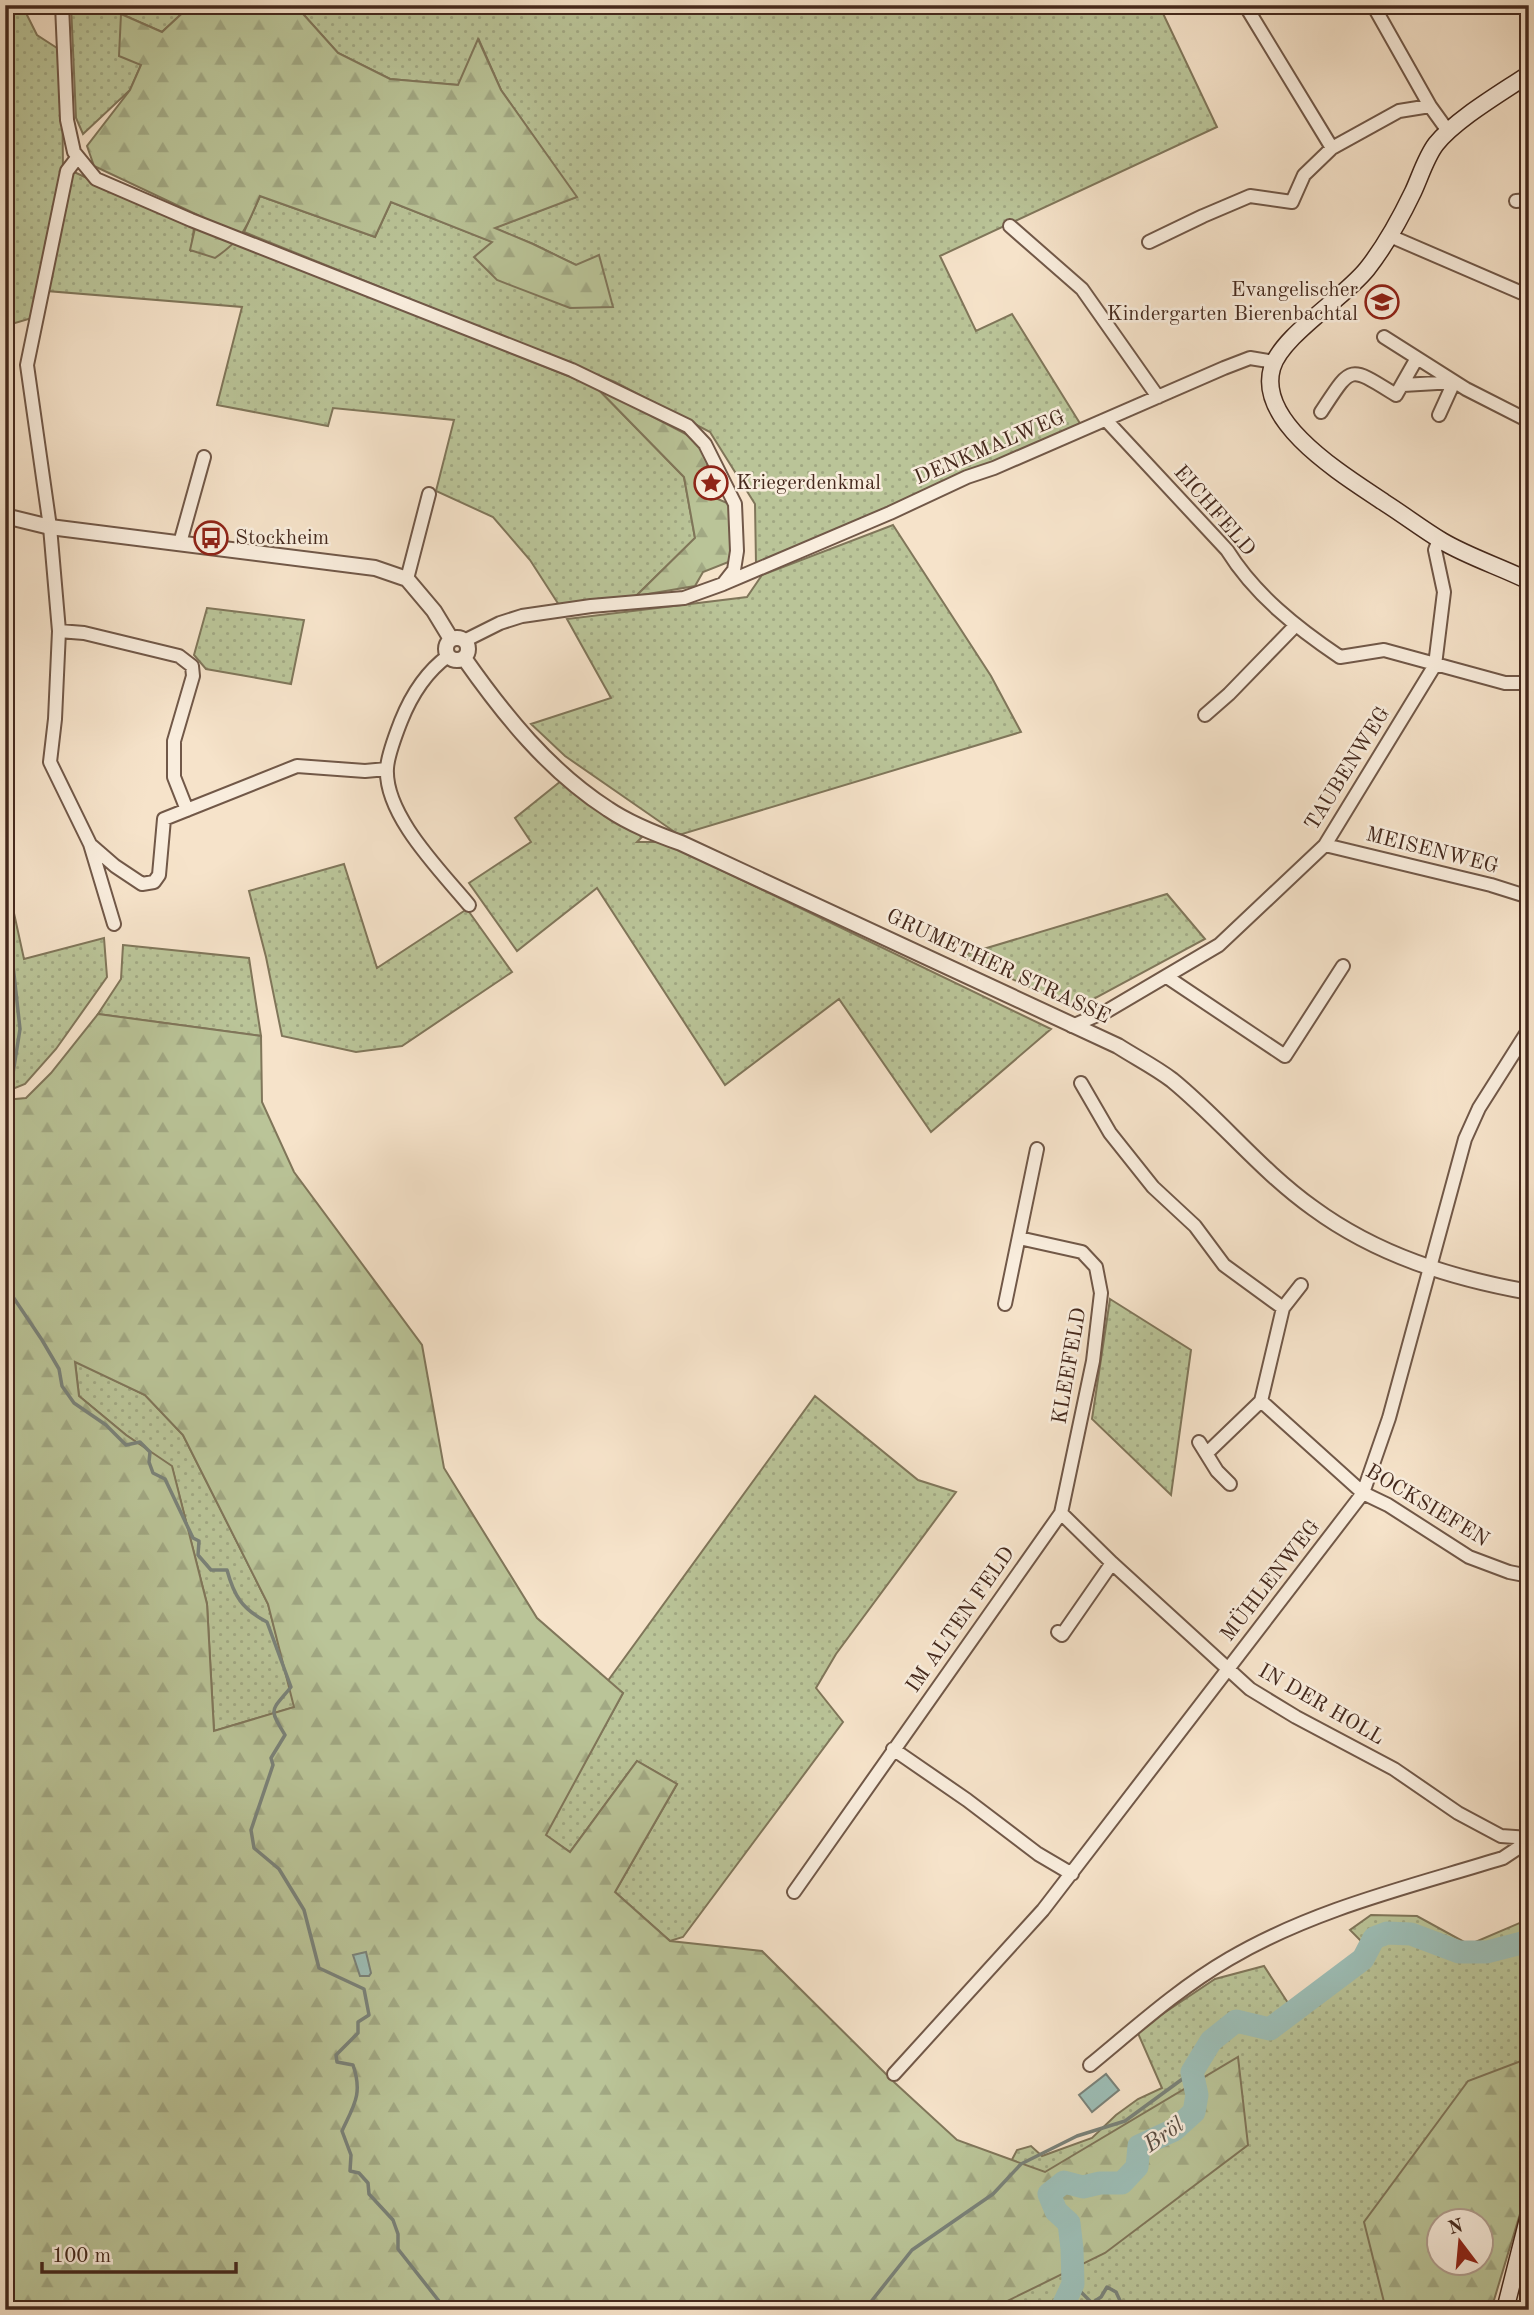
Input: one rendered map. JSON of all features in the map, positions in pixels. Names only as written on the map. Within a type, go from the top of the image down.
[{"type":"main road","points":[[1529,74],[1448,131],[1434,146],[1390,236],[1366,271],[1285,346],[1274,362],[1270,377],[1283,420],[1306,446],[1336,470],[1439,539],[1529,581]]},
{"type":"main road","points":[[1505,2310],[1529,2215]]},
{"type":"street","points":[[62,5],[67,120],[77,158],[96,179],[191,220],[560,365],[688,426],[705,444],[734,503],[737,551],[734,570],[723,584]]},
{"type":"street","points":[[1245,5],[1332,148]]},
{"type":"street","points":[[1373,5],[1430,106],[1448,131]]},
{"type":"street","points":[[1150,242],[1251,196],[1292,202],[1304,175],[1332,148],[1399,111],[1430,106]]},
{"type":"street","points":[[77,158],[67,171],[27,365],[50,527],[59,631],[50,762],[90,845],[114,924]]},
{"type":"street","points":[[1010,226],[1082,289],[1158,397]]},
{"type":"street","points":[[1390,236],[1529,296]]},
{"type":"street","points":[[1384,337],[1454,382],[1529,421]]},
{"type":"street","name":"DENKMALWEG","points":[[466,640],[500,623],[522,616],[591,606],[684,598],[723,584],[967,477],[994,468],[1250,358],[1274,362]]},
{"type":"street","points":[[1321,412],[1348,374],[1363,374],[1396,395],[1417,358]]},
{"type":"street","points":[[1403,385],[1454,382]]},
{"type":"street","points":[[1439,415],[1454,382]]},
{"type":"street","name":"EICHFELD","points":[[1106,420],[1227,550],[1239,569],[1295,626],[1340,657],[1384,650],[1505,683],[1522,683],[1529,680]]},
{"type":"street","points":[[180,543],[204,457]]},
{"type":"street","points":[[407,579],[429,494]]},
{"type":"street","points":[[5,516],[50,527],[375,568],[407,579],[433,611],[450,639]]},
{"type":"street","name":"TAUBENWEG","points":[[1072,1026],[1107,1012],[1219,945],[1325,845],[1436,665],[1444,592],[1435,550],[1439,539]]},
{"type":"street","points":[[1205,715],[1230,694],[1295,626]]},
{"type":"street","points":[[59,631],[84,633],[179,656],[192,666],[193,676],[174,741],[174,778],[187,810]]},
{"type":"street","points":[[457,637],[466,640],[469,649],[464,658],[454,660],[448,656],[445,649],[450,639],[457,637]]},
{"type":"street","points":[[448,656],[411,698],[399,726],[387,769],[393,797],[405,827],[469,905]]},
{"type":"street","name":"GRUMETHER STRASSE","points":[[464,658],[482,684],[558,772],[609,810],[651,832],[693,848],[1118,1046],[1171,1079],[1264,1168],[1312,1208],[1372,1245],[1429,1268],[1529,1292]]},
{"type":"street","points":[[90,845],[142,884],[154,882],[159,875],[164,819],[297,766],[365,771],[387,769]]},
{"type":"street","name":"MEISENWEG","points":[[1325,845],[1491,885],[1529,897]]},
{"type":"street","points":[[1167,977],[1285,1056],[1343,966]]},
{"type":"street","name":"MÜHLENWEG","points":[[894,2074],[1043,1910],[1363,1493],[1389,1418],[1465,1139],[1479,1108],[1529,1029]]},
{"type":"street","points":[[1082,1083],[1110,1133],[1153,1187],[1195,1226],[1224,1265],[1283,1308]]},
{"type":"street","points":[[1005,1304],[1037,1149]]},
{"type":"street","name":"KLEEFELD","points":[[1019,1238],[1082,1252],[1096,1267],[1101,1293],[1093,1361],[1060,1513]]},
{"type":"street","points":[[1207,1453],[1262,1401],[1283,1308],[1301,1285]]},
{"type":"street","name":"BOCKSIEFEN","points":[[1262,1401],[1363,1493],[1388,1505],[1469,1557],[1509,1572],[1529,1576]]},
{"type":"street","points":[[1199,1442],[1217,1471],[1230,1484]]},
{"type":"street","name":"IN DER HOLL","points":[[1060,1513],[1250,1689],[1296,1717],[1394,1769],[1458,1813],[1501,1836],[1526,1838]]},
{"type":"street","name":"IM ALTEN FELD","points":[[794,1892],[1060,1513]]},
{"type":"street","points":[[1058,1632],[1062,1634],[1111,1563]]},
{"type":"street","points":[[893,1749],[1038,1854],[1072,1874]]},
{"type":"street","points":[[1090,2065],[1162,2006],[1229,1958],[1337,1908],[1503,1858],[1521,1846],[1526,1838]]},
{"type":"green space","points":[[5,5],[22,5],[37,35],[57,48],[62,74],[63,171],[32,318],[5,326]]},
{"type":"green space","points":[[71,5],[191,5],[162,32],[121,14],[141,65],[130,90],[83,134],[76,118]]},
{"type":"green space","points":[[191,5],[295,5],[338,53],[390,79],[458,85],[478,39],[501,90],[577,197],[495,228],[576,265],[599,255],[613,307],[570,308],[497,280],[474,257],[492,242],[391,202],[375,237],[260,196],[244,231],[225,251],[215,258],[190,250],[198,215],[94,166],[87,146],[130,90],[141,65],[119,56],[121,14],[162,32]]},
{"type":"green space","points":[[295,5],[1159,5],[1217,127],[940,256],[976,331],[1012,314],[1081,425],[756,564],[755,504],[710,432],[615,382],[244,232],[260,196],[375,237],[391,202],[493,242],[576,265],[494,228],[576,197],[501,90],[479,40],[459,85],[390,79],[338,53]]},
{"type":"green space","points":[[72,171],[194,228],[191,251],[236,243],[596,387],[684,477],[695,538],[636,596],[559,605],[530,560],[493,517],[436,491],[454,420],[333,408],[328,426],[217,405],[242,307],[47,291]]},
{"type":"green space","points":[[596,387],[705,444],[708,463],[699,491],[741,509],[741,557],[703,572],[695,586],[636,596],[695,538],[684,477]]},
{"type":"green space","points":[[893,525],[991,676],[1021,732],[679,835],[565,756],[531,724],[611,698],[567,619],[747,597],[762,575]]},
{"type":"green space","points":[[207,608],[304,620],[291,684],[206,669],[194,655]]},
{"type":"green space","points":[[561,781],[644,835],[637,842],[663,842],[1051,1029],[931,1132],[839,999],[725,1085],[597,888],[517,951],[469,883],[531,842],[515,818]]},
{"type":"green space","points":[[344,864],[377,968],[467,909],[512,972],[402,1046],[356,1052],[282,1036],[249,891]]},
{"type":"green space","points":[[5,872],[24,959],[104,938],[107,977],[56,1049],[25,1084],[5,1092]]},
{"type":"green space","points":[[1167,894],[1205,939],[1077,1008],[960,956]]},
{"type":"green space","points":[[123,945],[249,958],[261,1036],[98,1014],[121,979]]},
{"type":"green space","points":[[98,1014],[261,1036],[262,1102],[294,1172],[422,1345],[444,1468],[537,1618],[623,1693],[546,1835],[570,1852],[637,1761],[677,1784],[615,1892],[670,1941],[762,1951],[895,2083],[957,2140],[1045,2172],[1238,2057],[1248,2145],[1105,2253],[989,2310],[5,2310],[5,1100],[26,1098],[51,1073]],"holes":[[[75,1362],[145,1395],[183,1435],[268,1604],[294,1707],[214,1731],[207,1604],[172,1466],[126,1435],[79,1396]]]},
{"type":"green space","points":[[1110,1299],[1191,1350],[1171,1495],[1092,1419]]},
{"type":"green space","points":[[75,1361],[145,1395],[183,1435],[268,1604],[295,1707],[214,1731],[207,1604],[172,1467],[126,1435],[79,1396]]},
{"type":"green space","points":[[815,1396],[918,1480],[956,1492],[836,1654],[816,1688],[843,1722],[683,1937],[670,1941],[615,1892],[677,1784],[637,1761],[570,1852],[545,1835],[623,1693],[607,1682]]},
{"type":"green space","points":[[1371,1915],[1417,1916],[1466,1943],[1473,1943],[1529,1919],[1529,2102],[1496,2258],[1496,2206],[1426,2206],[1426,2276],[1492,2276],[1485,2310],[836,2310],[1006,2171],[1017,2150],[1031,2146],[1042,2156],[1092,2138],[1138,2099],[1162,2088],[1137,2031],[1215,1979],[1264,1966],[1288,2003],[1325,1982],[1364,1944],[1350,1930]]},
{"type":"green space","points":[[1529,2058],[1529,2184],[1491,2310],[1386,2310],[1364,2222],[1468,2081]]},
{"type":"water","points":[[366,1952],[371,1973],[369,1976],[360,1976],[353,1955]]},
{"type":"water","points":[[1106,2074],[1119,2090],[1092,2112],[1079,2095]]},
{"type":"waterway","points":[[11,1086],[20,1029],[11,947],[13,919]]},
{"type":"waterway","points":[[5,1285],[59,1369],[62,1386],[74,1403],[106,1425],[126,1445],[140,1442],[150,1452],[149,1462],[153,1473],[165,1479],[193,1538],[199,1541],[198,1555],[211,1570],[227,1570],[240,1601],[267,1622],[291,1687],[274,1710],[285,1735],[271,1758],[273,1765],[251,1830],[254,1848],[279,1869],[304,1910],[319,1968],[364,1989],[369,2015],[358,2022],[358,2033],[336,2055],[337,2062],[353,2065],[356,2075],[356,2099],[342,2131],[351,2155],[350,2171],[359,2173],[368,2183],[369,2194],[393,2220],[398,2234],[398,2249],[446,2310]]},
{"type":"waterway","name":"Bröl","points":[[1061,2310],[1073,2284],[1072,2249],[1069,2223],[1056,2211],[1049,2194],[1064,2182],[1083,2187],[1100,2183],[1122,2183],[1137,2167],[1139,2146],[1174,2130],[1194,2112],[1197,2095],[1192,2072],[1211,2041],[1236,2021],[1270,2029],[1363,1959],[1374,1938],[1387,1933],[1411,1934],[1459,1952],[1487,1952],[1529,1941]]},
{"type":"waterway","points":[[860,2310],[870,2303],[912,2250],[993,2194],[1021,2164],[1077,2136],[1125,2121],[1192,2072]]},
{"type":"waterway","points":[[1073,2284],[1092,2303],[1101,2297],[1107,2287],[1116,2292],[1123,2307],[1130,2302],[1137,2310]]},
{"type":"place","name":"Evangelischer Kindergarten Bierenbachtal","points":[[1382,302]]},
{"type":"place","name":"Kriegerdenkmal","points":[[711,483]]},
{"type":"place","name":"Stockheim","points":[[211,538]]}]
